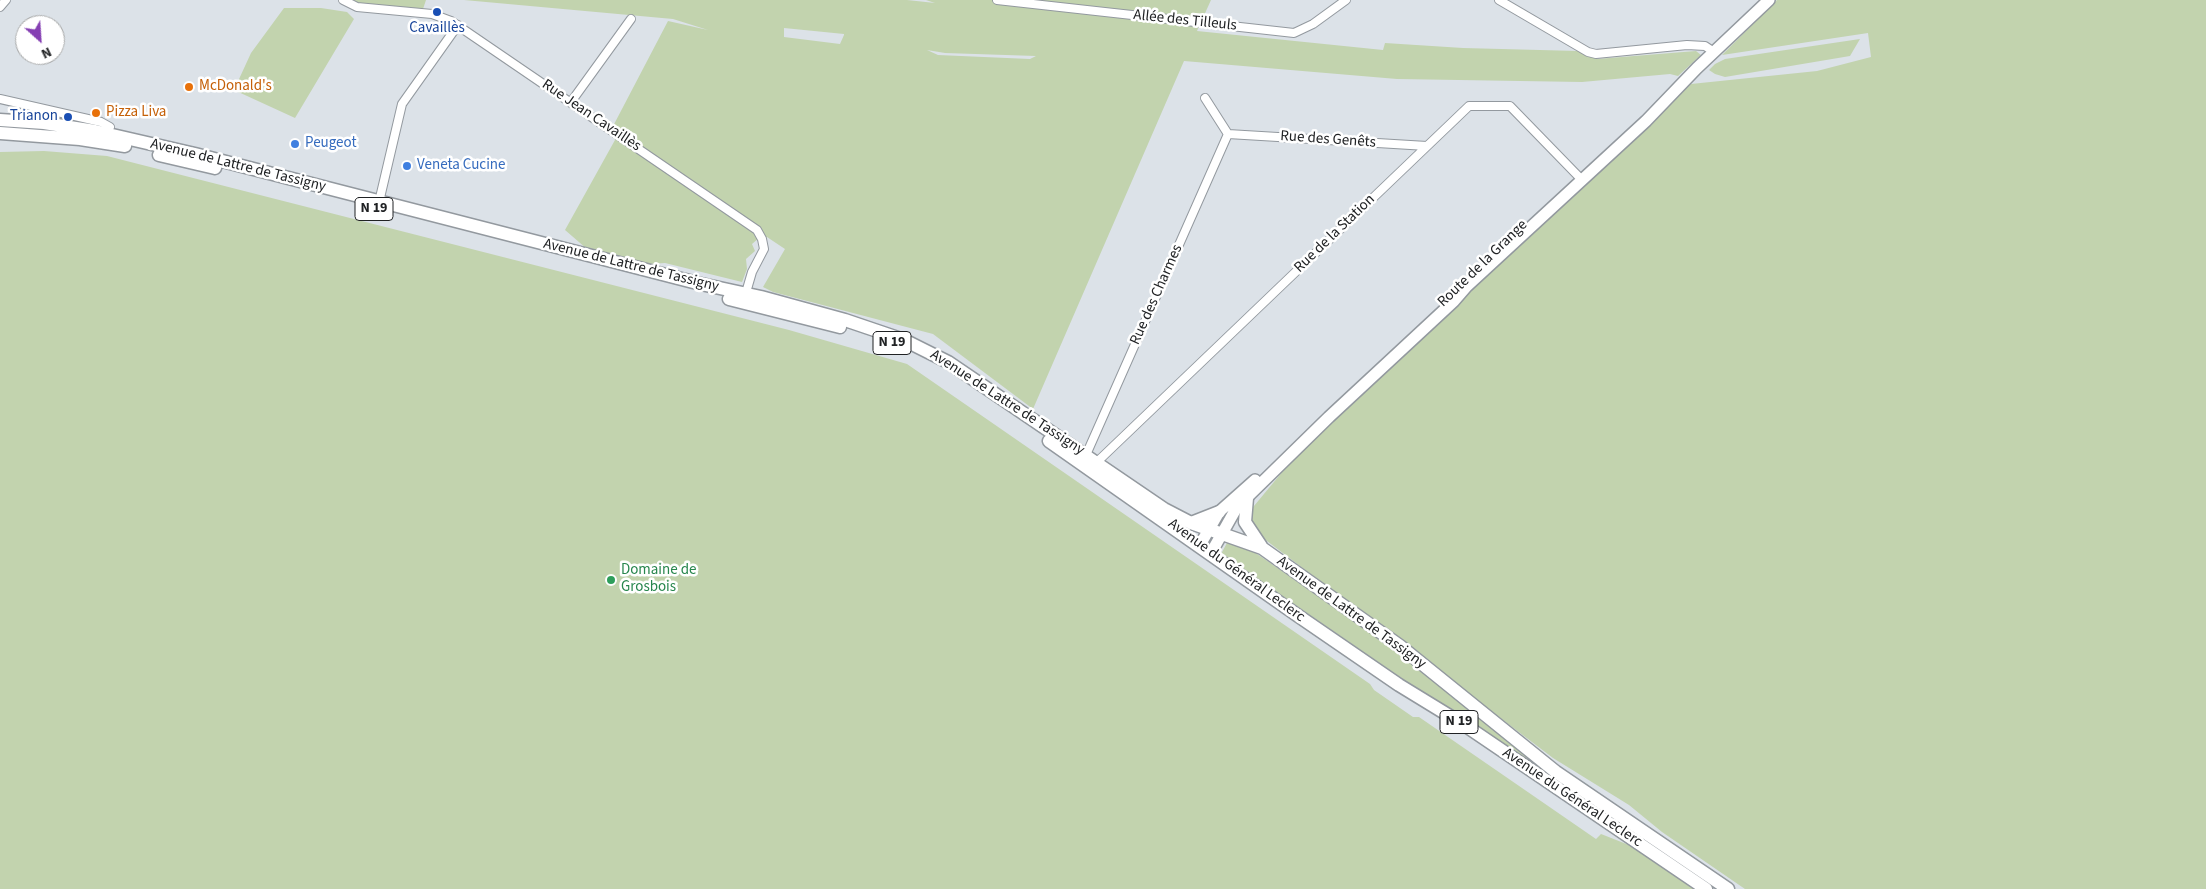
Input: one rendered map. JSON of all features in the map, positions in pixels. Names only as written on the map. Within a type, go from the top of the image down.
[{"type":"main road","name":"Route de la Grange","points":[[1200,545],[1219,512],[1244,495],[1454,301],[1579,177],[1763,1]]},
{"type":"main road","name":"Avenue de Lattre de Tassigny","points":[[0,120],[44,123],[108,133],[744,298],[845,320],[925,350],[948,362],[1164,509],[1191,523],[1222,532],[1262,548],[1400,646],[1556,772],[1728,889]]},
{"type":"main road","name":"N 19","points":[[0,133],[49,135],[112,143],[744,298]]},
{"type":"main road","name":"Avenue du Général Leclerc","points":[[744,298],[900,346],[932,362],[1200,545],[1384,674],[1466,726],[1706,889]]},
{"type":"main road","name":"Route de la Grange","points":[[1211,553],[1244,495]]},
{"type":"main road","points":[[1244,495],[1245,522],[1250,533],[1262,548]]},
{"type":"main road","points":[[1191,523],[1219,512]]},
{"type":"street","points":[[0,7],[6,0]]},
{"type":"street","name":"Rue Jean Cavaillès","points":[[343,0],[357,7],[437,15],[458,25],[757,230],[762,239],[764,249],[752,272],[744,298]]},
{"type":"street","name":"Allée des Tilleuls","points":[[997,0],[1294,33],[1312,24],[1346,0]]},
{"type":"street","points":[[1499,0],[1588,52],[1596,54],[1687,45],[1705,46],[1712,51]]},
{"type":"street","points":[[571,102],[631,19]]},
{"type":"street","points":[[379,202],[402,104],[458,25]]},
{"type":"street","points":[[1205,98],[1228,134]]},
{"type":"street","points":[[0,99],[101,122],[110,126]]},
{"type":"street","name":"Rue de la Station","points":[[1091,459],[1469,106],[1510,106],[1579,177]]},
{"type":"street","name":"Rue des Genêts","points":[[1228,134],[1428,146]]},
{"type":"street","name":"Rue des Charmes","points":[[1091,459],[1228,134]]},
{"type":"green space","points":[[350,0],[426,0],[423,9],[366,5]]},
{"type":"green space","points":[[464,0],[907,0],[935,3],[926,0],[1211,0],[1197,31],[1383,50],[1385,43],[1463,48],[1578,51],[1597,59],[1696,51],[1701,55],[1678,76],[1670,74],[1582,82],[1397,79],[1184,61],[1033,409],[933,334],[773,292],[763,287],[785,249],[767,237],[759,238],[752,244],[755,251],[746,259],[747,269],[742,282],[665,263],[650,264],[587,249],[565,230],[615,140],[611,130],[668,21],[708,30],[673,19]],"holes":[[[784,28],[844,34],[844,35],[840,44],[784,37]],[[927,50],[945,53],[1036,56],[1030,59],[938,55]]]},
{"type":"green space","points":[[1777,0],[2206,0],[2206,889],[1745,889],[1662,832],[1629,805],[1553,758],[1263,538],[1250,523],[1249,512],[1293,459],[1619,147],[1649,123],[1691,84],[1817,71],[1871,57],[1868,33],[1722,55]]},
{"type":"green space","points":[[284,8],[321,8],[347,12],[354,19],[295,118],[234,90],[251,53]]},
{"type":"green space","points":[[1860,39],[1850,56],[1725,77],[1709,70],[1715,64],[1725,59]]},
{"type":"green space","name":"Domaine de Grosbois","points":[[44,151],[107,156],[789,330],[907,364],[1370,684],[1374,690],[1413,717],[1419,717],[1596,839],[1601,834],[1634,847],[1696,889],[0,889],[0,152]]},
{"type":"green space","points":[[1228,541],[1248,548],[1410,660],[1448,693],[1565,785],[1560,787],[1221,554]]},
{"type":"place","name":"Cavaillès","points":[[437,12]]},
{"type":"place","name":"McDonald's","points":[[189,87]]},
{"type":"place","name":"Pizza Liva","points":[[96,113]]},
{"type":"place","name":"Trianon","points":[[68,117]]},
{"type":"place","name":"Peugeot","points":[[295,144]]},
{"type":"place","name":"Veneta Cucine","points":[[407,166]]},
{"type":"place","name":"Domaine de Grosbois","points":[[611,580]]}]
